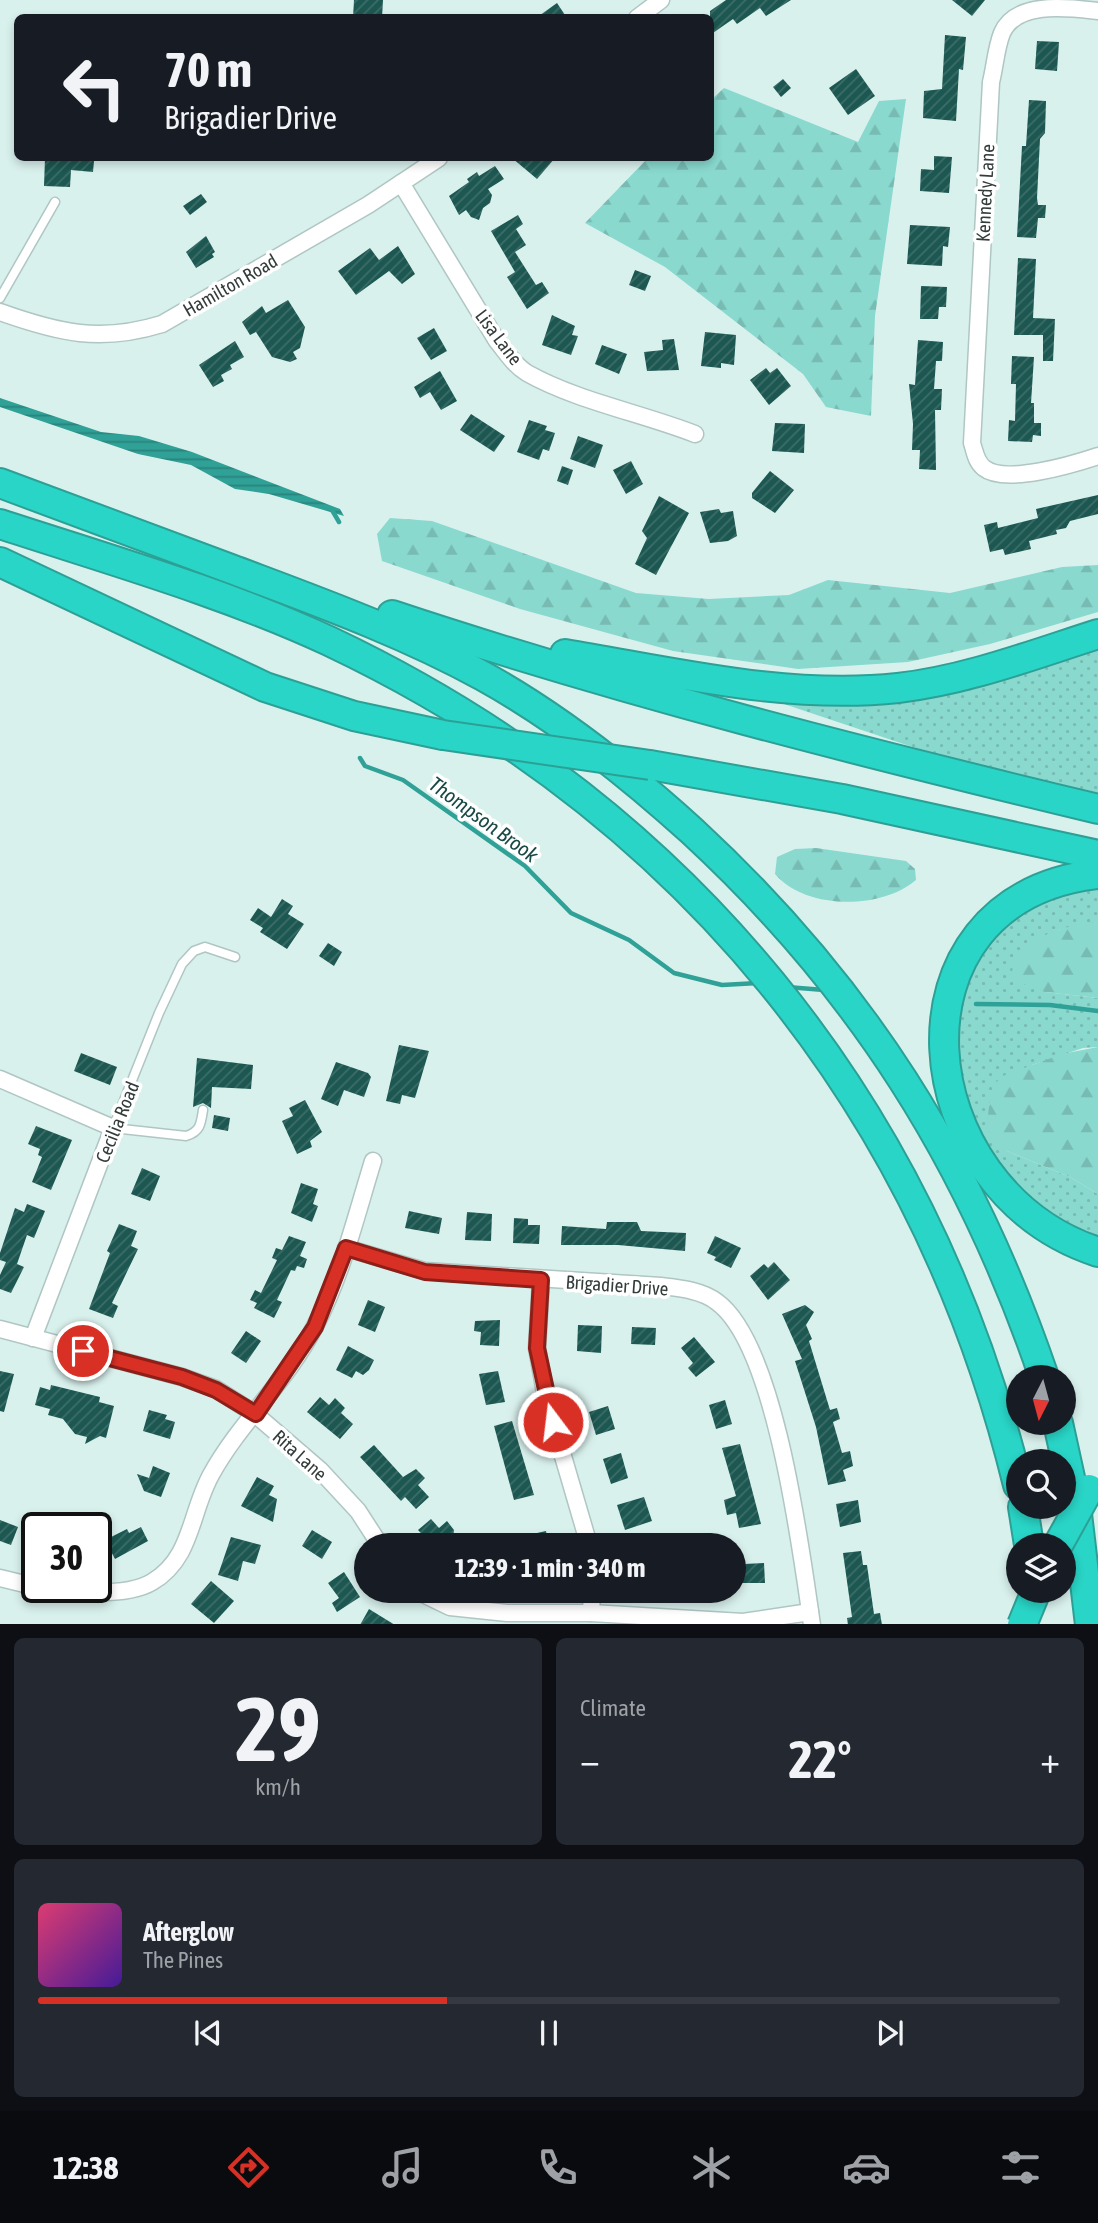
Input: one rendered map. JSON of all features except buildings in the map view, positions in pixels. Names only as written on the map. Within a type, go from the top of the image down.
[{"type":"highway","points":[[3,485],[453,635],[817,740],[1098,809]]},
{"type":"highway","points":[[3,485],[336,608],[452,659],[514,693],[596,751],[670,812],[758,894],[820,964],[874,1034],[920,1105],[970,1195],[1016,1300],[1040,1365]]},
{"type":"highway","points":[[0,524],[241,606],[325,640],[402,679],[517,749],[587,800],[657,859],[738,942],[804,1023],[891,1155],[940,1249],[977,1345],[1007,1449]]},
{"type":"highway","points":[[0,562],[284,694],[354,716],[443,735],[650,765],[853,801],[1098,855]]},
{"type":"highway","points":[[453,635],[718,679],[834,691],[898,687],[961,677],[1098,634]]},
{"type":"highway","points":[[1098,874],[1068,878],[1034,892],[1006,911],[980,936],[955,980],[946,1014],[944,1048],[954,1106],[965,1137],[984,1170],[1010,1200],[1032,1218],[1058,1235],[1098,1252]]},
{"type":"highway","points":[[1061,1435],[1076,1505],[1090,1624]]},
{"type":"highway","points":[[1065,1533],[1093,1482]]},
{"type":"highway","points":[[1022,1624],[1030,1603]]},
{"type":"highway","points":[[1036,1603],[1038,1624]]},
{"type":"street","points":[[642,14],[661,0]]},
{"type":"street","name":"Kennedy Lane","points":[[1093,7],[1041,8],[1020,15],[1002,32],[991,82],[972,443],[978,462],[985,469],[1001,475],[1098,456]]},
{"type":"street","name":"Hamilton Road","points":[[0,312],[40,327],[99,336],[132,333],[162,324],[357,212],[434,161]]},
{"type":"street","name":"Lisa Lane","points":[[401,183],[497,341],[515,364],[527,373],[578,393],[695,434]]},
{"type":"street","points":[[0,1079],[113,1128]]},
{"type":"street","name":"Cecilia Road","points":[[33,1338],[113,1128]]},
{"type":"street","points":[[112,1592],[135,1590],[162,1576],[180,1555],[214,1468],[225,1450],[256,1414],[315,1327],[346,1248],[373,1161]]},
{"type":"street","name":"Brigadier Drive","points":[[346,1248],[425,1272],[687,1290],[715,1300],[743,1332],[777,1433],[797,1514],[811,1618]]},
{"type":"street","points":[[541,1280],[537,1348],[546,1398],[585,1533]]},
{"type":"street","name":"Rita Lane","points":[[0,1329],[182,1377],[216,1390],[256,1414],[320,1470],[358,1511],[372,1533]]},
{"type":"street","points":[[0,1578],[21,1583]]},
{"type":"street","points":[[442,1603],[450,1607],[507,1613],[591,1614],[743,1622],[811,1618]]},
{"type":"street","points":[[591,1603],[591,1614]]},
{"type":"lane","points":[[0,298],[55,202]]},
{"type":"lane","name":"Cecilia Road","points":[[113,1128],[159,1013],[182,964],[194,951],[205,947],[235,957]]},
{"type":"lane","points":[[113,1128],[146,1134],[186,1136],[195,1133],[200,1127],[203,1111]]},
{"type":"green space","points":[[724,88],[858,142],[879,101],[906,99],[875,316],[871,416],[826,407],[803,374],[665,267],[585,223],[645,161],[714,161],[714,97]]},
{"type":"green space","points":[[390,518],[432,521],[636,593],[709,599],[789,595],[828,580],[950,593],[1062,567],[1098,565],[1098,612],[990,644],[908,662],[798,669],[673,651],[520,609],[382,561],[377,534]]},
{"type":"green space","points":[[1098,647],[1098,797],[981,770],[775,701]]},
{"type":"green space","points":[[816,848],[906,861],[915,869],[916,880],[883,897],[844,902],[805,894],[788,886],[775,874],[777,857],[795,849]]},
{"type":"green space","points":[[1098,882],[1098,922],[1058,930],[1045,992],[1098,998],[1098,1047],[1083,1048],[1032,1065],[1007,1151],[1070,1177],[1098,1194],[1098,1242],[1006,1183],[962,1101],[956,1013],[978,954],[1020,913]]},
{"type":"green space","points":[[1098,922],[1098,998],[1045,992],[1015,981],[1013,968],[1017,956],[1026,946],[1055,931]]},
{"type":"green space","points":[[1098,1047],[1098,1194],[1070,1177],[1007,1151],[993,1140],[987,1126],[990,1095],[995,1083],[1005,1075],[1062,1054]]},
{"type":"shaded area","points":[[0,398],[101,432],[139,436],[192,452],[340,509],[344,516],[269,494],[235,489],[191,465],[138,454],[0,407]]},
{"type":"waterway","name":"Thompson Brook","points":[[332,510],[339,522]]},
{"type":"waterway","name":"Thompson Brook","points":[[360,758],[365,766],[403,780],[525,866],[571,913],[629,940],[674,973],[722,985],[758,983]]},
{"type":"waterway","name":"Thompson Brook","points":[[787,987],[824,990]]},
{"type":"waterway","name":"Thompson Brook","points":[[976,1004],[1050,1005],[1098,1011]]},
{"type":"route","points":[[83,1351],[182,1377],[216,1390],[256,1414],[315,1327],[346,1248],[425,1272],[541,1280],[537,1348],[553,1422]]}]
